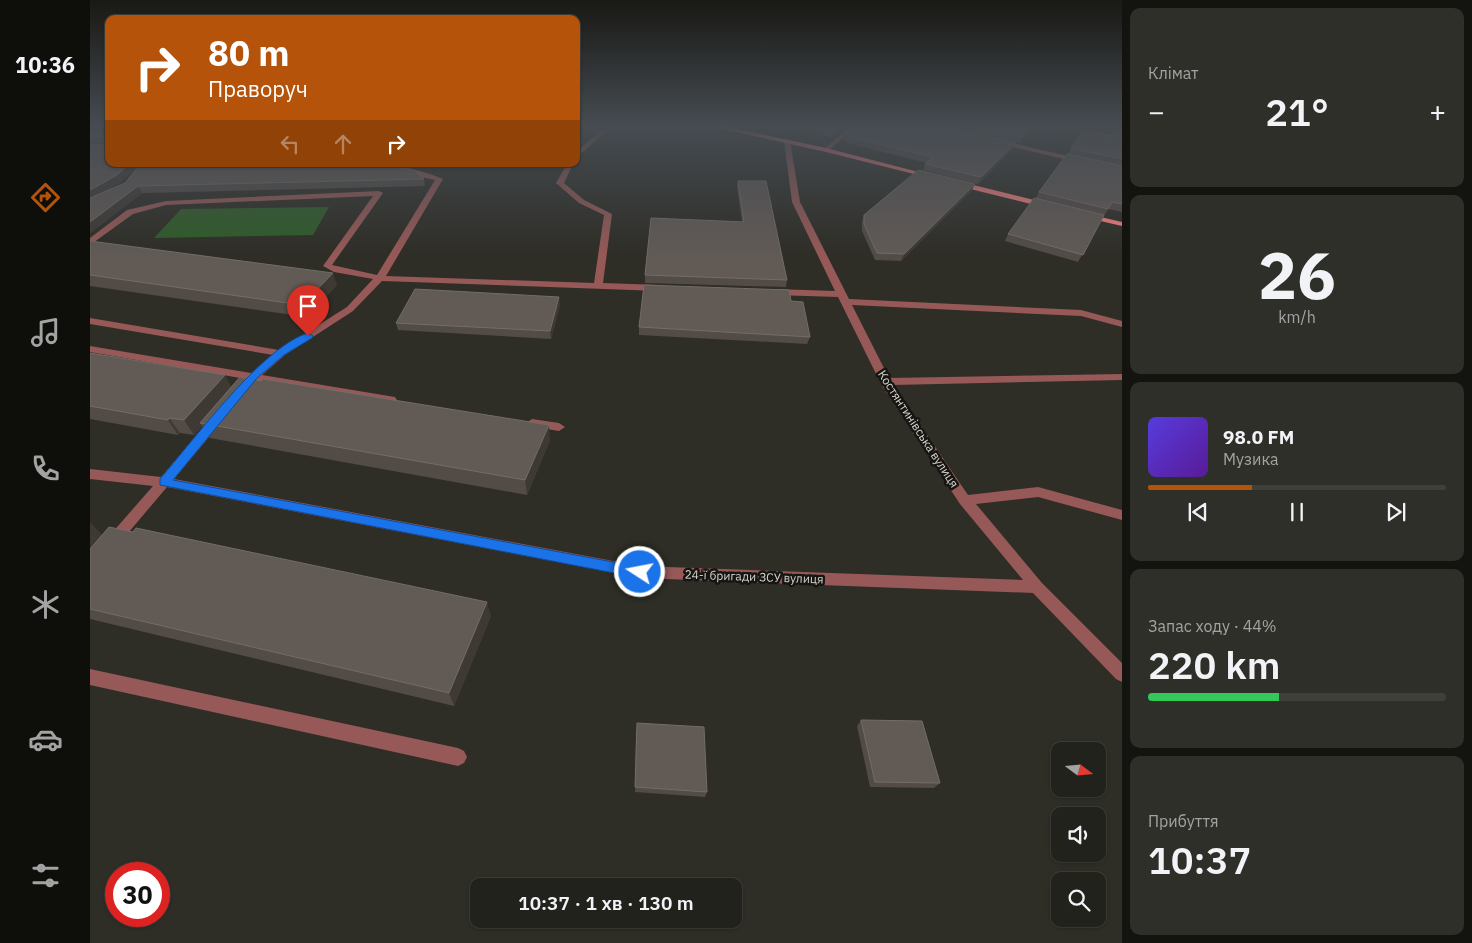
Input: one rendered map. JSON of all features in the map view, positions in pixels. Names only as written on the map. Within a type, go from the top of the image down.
[{"type":"main road","points":[[901,169],[940,179]]},
{"type":"main road","points":[[950,181],[1055,208]]},
{"type":"main road","points":[[1074,212],[1122,224]]},
{"type":"street","points":[[234,398],[254,376],[281,353],[350,309],[380,278],[439,179],[401,169]]},
{"type":"street","points":[[567,169],[560,182],[571,194],[596,210],[608,214],[598,286]]},
{"type":"street","name":"Костянтинівська вулиця","points":[[791,169],[796,202],[885,382],[965,500],[1037,587],[1122,674]]},
{"type":"street","points":[[90,242],[130,212],[166,202],[379,194],[327,266],[337,270],[380,278],[666,288]]},
{"type":"street","points":[[764,292],[1039,310],[1081,314],[1122,324]]},
{"type":"street","points":[[90,321],[281,353]]},
{"type":"street","points":[[90,349],[401,401]]},
{"type":"street","points":[[885,382],[1122,377]]},
{"type":"street","points":[[90,568],[222,414]]},
{"type":"street","points":[[520,421],[559,427]]},
{"type":"street","name":"24-ї бригади ЗСУ вулиця","points":[[90,474],[164,482],[640,572],[1037,587]]},
{"type":"street","points":[[965,500],[1038,492],[1122,515]]},
{"type":"street","points":[[90,677],[458,757]]},
{"type":"green space","points":[[329,207],[313,235],[154,238],[181,209]]},
{"type":"building","points":[[90,169],[124,169],[117,175],[90,190]]},
{"type":"building","points":[[136,169],[407,169],[413,170],[424,179],[138,186],[90,222],[90,198],[125,183]]},
{"type":"building","points":[[947,169],[989,169],[981,177]]},
{"type":"building","points":[[1056,169],[1122,169],[1122,204],[1112,202],[1108,209],[1039,192]]},
{"type":"building","points":[[918,170],[975,184],[904,254],[877,253],[864,224],[864,215]]},
{"type":"building","points":[[738,181],[766,181],[787,280],[645,275],[651,218],[744,222]]},
{"type":"building","points":[[1034,198],[1104,215],[1083,255],[1008,234]]},
{"type":"building","points":[[90,241],[333,273],[302,305],[90,275]]},
{"type":"building","points":[[644,285],[789,290],[791,301],[803,302],[810,337],[639,327]]},
{"type":"building","points":[[415,289],[559,297],[550,331],[396,323]]},
{"type":"building","points":[[90,353],[225,375],[184,420],[169,418],[168,420],[90,406]]},
{"type":"building","points":[[240,377],[261,381],[263,379],[549,425],[525,480],[200,423]]},
{"type":"building","points":[[109,527],[133,532],[136,528],[487,602],[449,693],[90,609],[90,549]]},
{"type":"building","points":[[861,720],[922,721],[940,783],[875,782]]},
{"type":"building","points":[[637,723],[704,727],[707,792],[635,787]]},
{"type":"route","points":[[308,336],[281,353],[254,376],[164,482],[640,572]]}]
